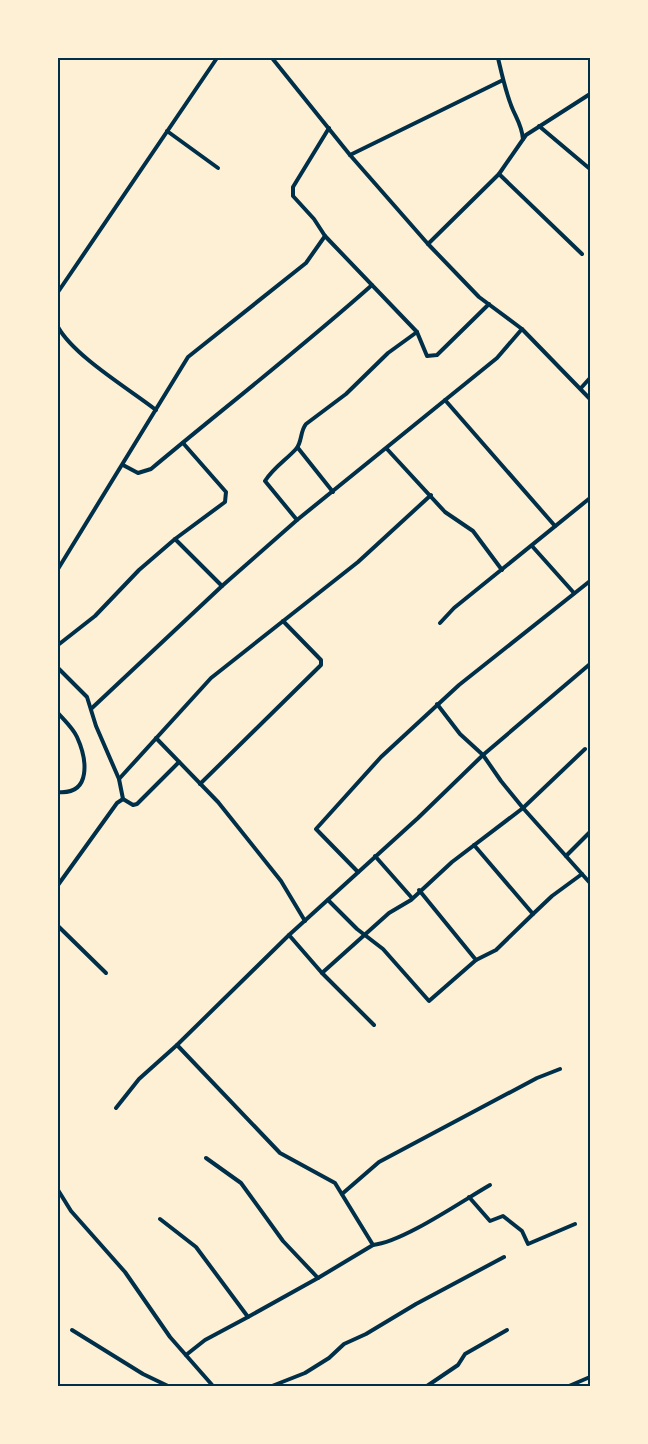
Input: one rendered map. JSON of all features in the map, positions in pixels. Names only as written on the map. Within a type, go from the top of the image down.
[{"type":"street","points":[[58,292],[60,285],[217,58]]},
{"type":"street","points":[[273,58],[350,155],[428,244],[489,304],[522,329],[590,399]]},
{"type":"street","points":[[498,58],[502,80],[513,109],[522,125],[523,139]]},
{"type":"street","points":[[350,155],[502,80]]},
{"type":"street","points":[[428,244],[499,174],[523,139],[590,94]]},
{"type":"street","points":[[540,126],[590,169]]},
{"type":"street","points":[[329,128],[292,192],[325,236],[417,332],[427,356],[437,355],[489,304]]},
{"type":"street","points":[[167,132],[218,168]]},
{"type":"street","points":[[499,174],[582,254]]},
{"type":"street","points":[[58,569],[188,357],[205,341],[306,263],[325,236]]},
{"type":"street","points":[[123,465],[138,473],[151,469],[240,394],[306,344],[372,285]]},
{"type":"street","points":[[58,327],[62,335],[81,353],[156,410]]},
{"type":"street","points":[[92,708],[222,586],[296,520],[387,449],[497,358],[522,329]]},
{"type":"street","points":[[296,520],[266,481],[288,455],[298,448],[302,429],[306,424],[346,394],[388,353],[417,332]]},
{"type":"street","points":[[581,388],[590,378]]},
{"type":"street","points":[[445,400],[555,526]]},
{"type":"street","points":[[58,645],[95,616],[139,570],[175,538],[224,504],[226,492],[183,443]]},
{"type":"street","points":[[298,448],[333,492]]},
{"type":"street","points":[[387,449],[445,512],[473,531],[502,570]]},
{"type":"street","points":[[119,780],[211,678],[371,551],[431,495]]},
{"type":"street","points":[[440,623],[454,608],[590,498]]},
{"type":"street","points":[[175,538],[222,586]]},
{"type":"street","points":[[532,546],[574,593]]},
{"type":"street","points":[[358,872],[316,829],[381,757],[437,704],[590,580]]},
{"type":"street","points":[[200,784],[321,666],[321,660],[283,621]]},
{"type":"street","points":[[116,1108],[139,1079],[177,1045],[289,935],[483,755],[590,664]]},
{"type":"street","points":[[58,668],[87,697],[92,708],[96,726],[119,780],[123,799],[133,805],[138,804],[179,762]]},
{"type":"street","points":[[437,704],[460,734],[483,755],[523,808],[590,882]]},
{"type":"street","points":[[58,713],[77,735],[85,758],[84,774],[78,788],[69,793],[58,792]]},
{"type":"street","points":[[156,738],[218,802],[281,881],[306,921]]},
{"type":"street","points":[[322,973],[389,913],[412,898],[419,890],[432,882],[442,871],[474,845],[523,808],[585,748]]},
{"type":"street","points":[[58,885],[117,803],[123,799]]},
{"type":"street","points":[[566,856],[590,832]]},
{"type":"street","points":[[474,845],[533,914]]},
{"type":"street","points":[[374,856],[412,898]]},
{"type":"street","points":[[328,900],[357,929],[383,949],[429,1001],[476,960],[496,950],[552,896],[582,874]]},
{"type":"street","points":[[419,890],[476,960]]},
{"type":"street","points":[[58,926],[106,973]]},
{"type":"street","points":[[289,935],[322,973],[374,1025]]},
{"type":"street","points":[[177,1045],[280,1154],[335,1183],[373,1245]]},
{"type":"street","points":[[342,1194],[379,1162],[537,1078],[560,1069]]},
{"type":"street","points":[[206,1158],[241,1183],[283,1241],[318,1278]]},
{"type":"street","points":[[186,1355],[211,1337],[318,1278],[373,1245],[384,1244],[490,1185]]},
{"type":"street","points":[[58,1190],[71,1211],[125,1272],[170,1337],[213,1386]]},
{"type":"street","points":[[469,1197],[490,1221],[503,1216],[522,1231],[528,1244],[575,1224]]},
{"type":"street","points":[[160,1219],[196,1246],[248,1317]]},
{"type":"street","points":[[272,1386],[305,1373],[329,1358],[344,1344],[366,1334],[416,1304],[504,1257]]},
{"type":"street","points":[[72,1330],[143,1374],[168,1386]]},
{"type":"street","points":[[427,1386],[458,1365],[466,1354],[508,1330]]},
{"type":"street","points":[[570,1386],[590,1377]]}]
